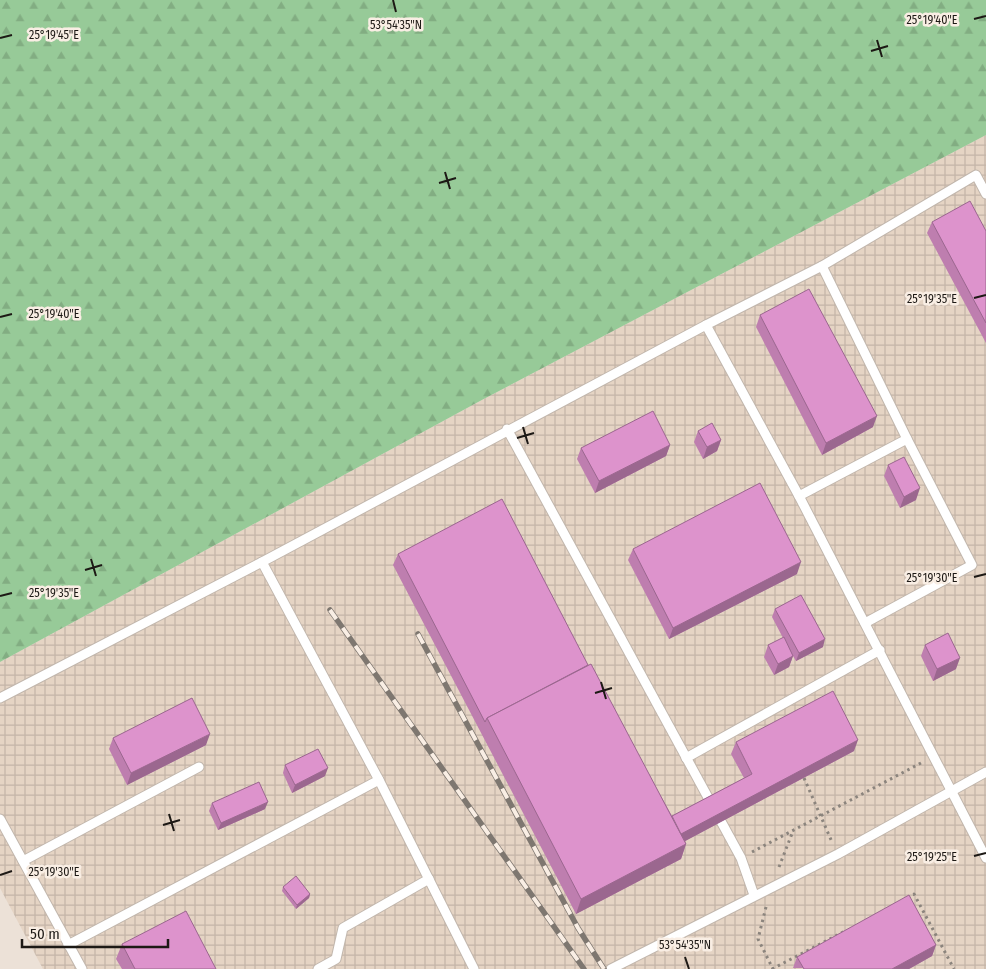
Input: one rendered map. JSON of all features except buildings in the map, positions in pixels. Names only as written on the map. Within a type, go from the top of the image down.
[{"type":"lane","points":[[0,698],[262,562],[507,429],[822,266],[976,175],[986,194]]},
{"type":"lane","points":[[822,266],[907,439],[972,565],[865,623]]},
{"type":"lane","points":[[706,325],[880,650],[986,858]]},
{"type":"lane","points":[[507,429],[741,858],[754,896]]},
{"type":"lane","points":[[799,496],[907,439]]},
{"type":"lane","points":[[262,562],[379,780],[474,969]]},
{"type":"lane","points":[[686,758],[880,650]]},
{"type":"lane","points":[[23,861],[199,767]]},
{"type":"lane","points":[[611,969],[838,854],[986,772]]},
{"type":"lane","points":[[68,945],[379,780]]},
{"type":"lane","points":[[0,819],[82,969]]},
{"type":"lane","points":[[318,969],[336,959],[344,928],[429,879]]},
{"type":"path","points":[[741,858],[935,756]]},
{"type":"path","points":[[804,778],[838,854]]},
{"type":"path","points":[[905,899],[914,894],[954,969]]},
{"type":"path","points":[[758,939],[772,969],[852,927]]},
{"type":"shaded area","points":[[986,135],[986,969],[43,969],[0,888],[0,662],[480,401]]},
{"type":"green space","points":[[0,0],[986,0],[986,135],[480,401],[0,662]]},
{"type":"railway","points":[[330,610],[584,969]]},
{"type":"railway","points":[[418,634],[578,928],[604,969]]}]
